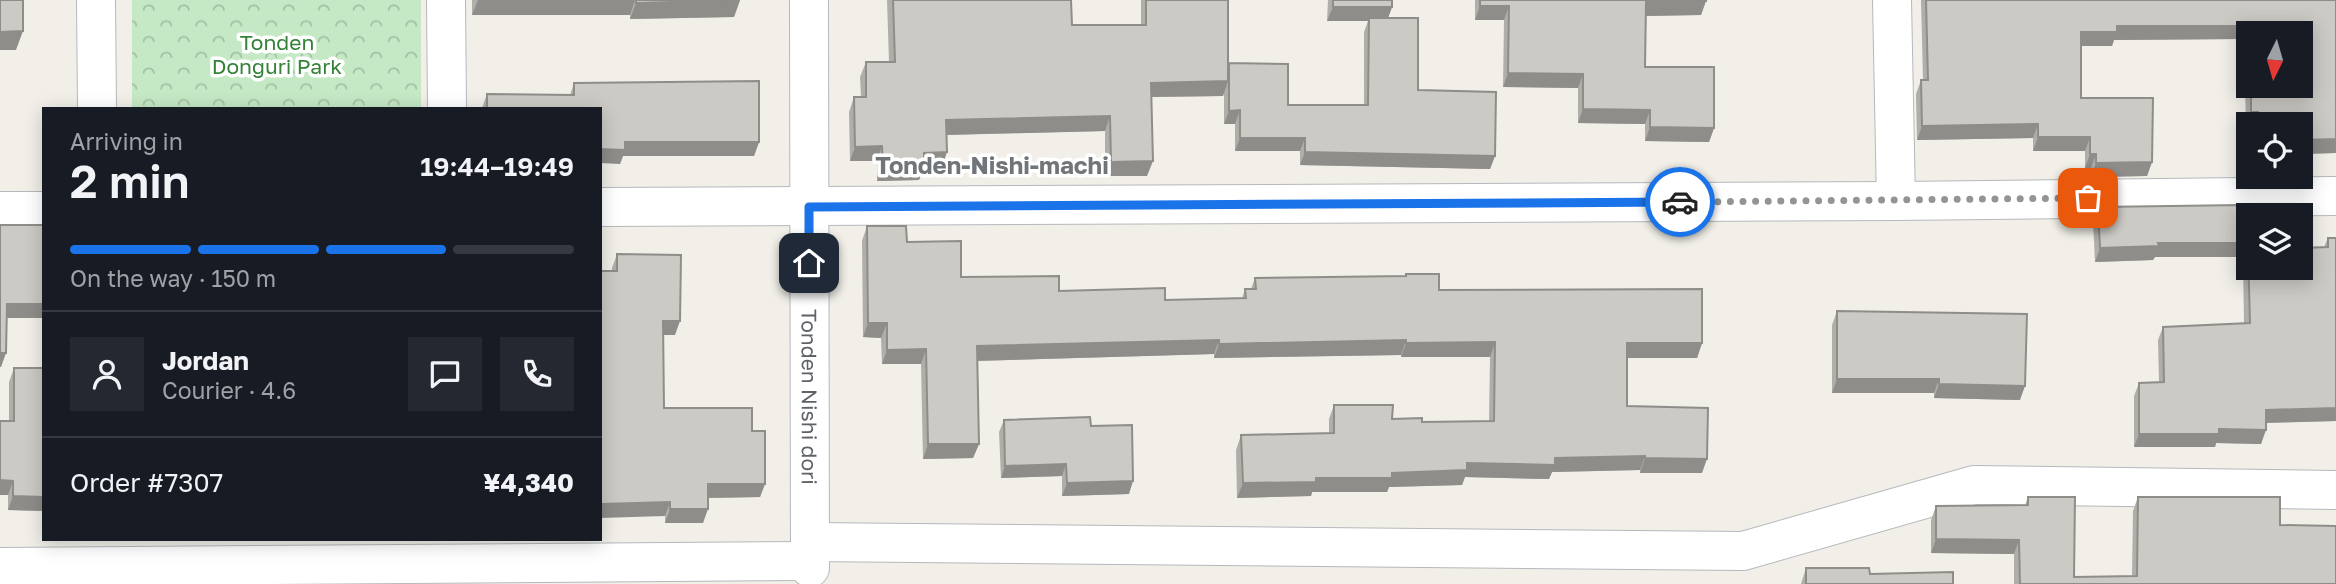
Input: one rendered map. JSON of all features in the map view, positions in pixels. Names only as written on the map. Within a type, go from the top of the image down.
[{"type":"street","points":[[96,0],[97,107]]},
{"type":"street","points":[[446,0],[447,107]]},
{"type":"street","name":"Tonden Nishi dori","points":[[809,0],[810,562]]},
{"type":"street","points":[[1892,0],[1896,201]]},
{"type":"street","points":[[602,207],[1896,201],[2336,196]]},
{"type":"street","points":[[0,211],[42,211]]},
{"type":"street","points":[[0,567],[101,563],[810,562],[1743,551],[1974,485],[2336,491]]},
{"type":"green space","name":"Tonden Donguri Park","points":[[132,0],[421,0],[421,107],[132,107]]},
{"type":"building","points":[[0,0],[23,0],[23,31],[0,32]]},
{"type":"building","points":[[636,0],[740,0],[636,3]]},
{"type":"building","points":[[893,0],[1071,0],[1072,25],[1146,25],[1146,0],[1228,0],[1228,81],[1151,83],[1153,161],[1111,162],[1110,116],[946,120],[947,152],[924,153],[924,165],[883,167],[882,146],[855,147],[854,97],[866,97],[866,62],[895,62]]},
{"type":"building","points":[[1333,0],[1392,0],[1392,7],[1333,7]]},
{"type":"building","points":[[1480,0],[1706,0],[1646,2],[1645,67],[1714,67],[1714,128],[1650,127],[1650,110],[1583,109],[1583,74],[1508,73],[1509,6],[1480,6]]},
{"type":"building","points":[[1926,0],[2336,0],[2336,139],[2313,140],[2313,112],[2251,112],[2251,98],[2314,98],[2314,21],[2236,21],[2236,26],[2117,26],[2117,32],[2081,32],[2081,98],[2153,98],[2152,162],[2096,163],[2096,154],[2090,154],[2090,137],[2038,137],[2038,124],[1922,126],[1921,80],[1928,80]]},
{"type":"building","points":[[1369,18],[1418,18],[1418,90],[1496,92],[1495,156],[1305,152],[1305,138],[1240,138],[1240,110],[1229,111],[1229,63],[1288,64],[1288,105],[1368,105]]},
{"type":"building","points":[[759,81],[759,142],[625,142],[625,150],[602,149],[602,107],[487,107],[487,94],[574,95],[574,83]]},
{"type":"building","points":[[2236,205],[2236,243],[2158,243],[2159,246],[2100,248],[2098,207]]},
{"type":"building","points":[[0,225],[42,225],[42,304],[7,304],[6,353],[0,353]]},
{"type":"building","points":[[867,226],[906,226],[907,242],[961,241],[961,277],[1059,276],[1059,291],[1165,288],[1165,300],[1246,298],[1245,289],[1256,289],[1255,278],[1406,274],[1439,274],[1439,290],[1702,289],[1702,343],[1627,343],[1627,406],[1708,408],[1707,459],[1645,456],[1555,458],[1555,465],[1467,463],[1467,470],[1392,473],[1392,478],[1316,478],[1316,482],[1243,483],[1241,435],[1334,433],[1334,405],[1393,405],[1392,419],[1422,418],[1422,422],[1494,421],[1495,342],[1406,343],[1406,340],[1219,344],[1219,340],[977,346],[979,444],[928,444],[926,349],[887,350],[887,323],[868,323]]},
{"type":"building","points":[[2328,238],[2336,238],[2336,408],[2266,410],[2266,430],[2219,429],[2219,434],[2139,434],[2139,383],[2164,382],[2163,327],[2250,323],[2249,280],[2313,280],[2313,248],[2328,247]]},
{"type":"building","points":[[617,254],[681,255],[680,321],[663,321],[664,408],[752,408],[752,431],[765,431],[765,484],[708,484],[708,509],[670,509],[670,502],[602,504],[602,271],[617,271]]},
{"type":"building","points":[[1837,311],[2027,314],[2025,386],[1939,384],[1939,379],[1837,379]]},
{"type":"building","points":[[14,368],[42,368],[42,497],[13,496],[13,481],[0,480],[0,421],[14,421]]},
{"type":"building","points":[[1090,417],[1091,426],[1132,425],[1133,481],[1067,483],[1066,464],[1005,466],[1004,420]]},
{"type":"building","points":[[2028,497],[2075,497],[2074,577],[2137,576],[2138,497],[2280,497],[2280,525],[2336,526],[2336,584],[2020,584],[2019,540],[1936,539],[1936,506],[2028,505]]},
{"type":"building","points":[[1806,568],[1869,568],[1870,574],[1953,572],[1953,584],[1806,584]]},
{"type":"way so far","points":[[1680,202],[2088,198]]},
{"type":"district","name":"Tonden-Nishi-machi","points":[[992,164]]},
{"type":"route","points":[[809,263],[809,207],[1680,202]]}]
